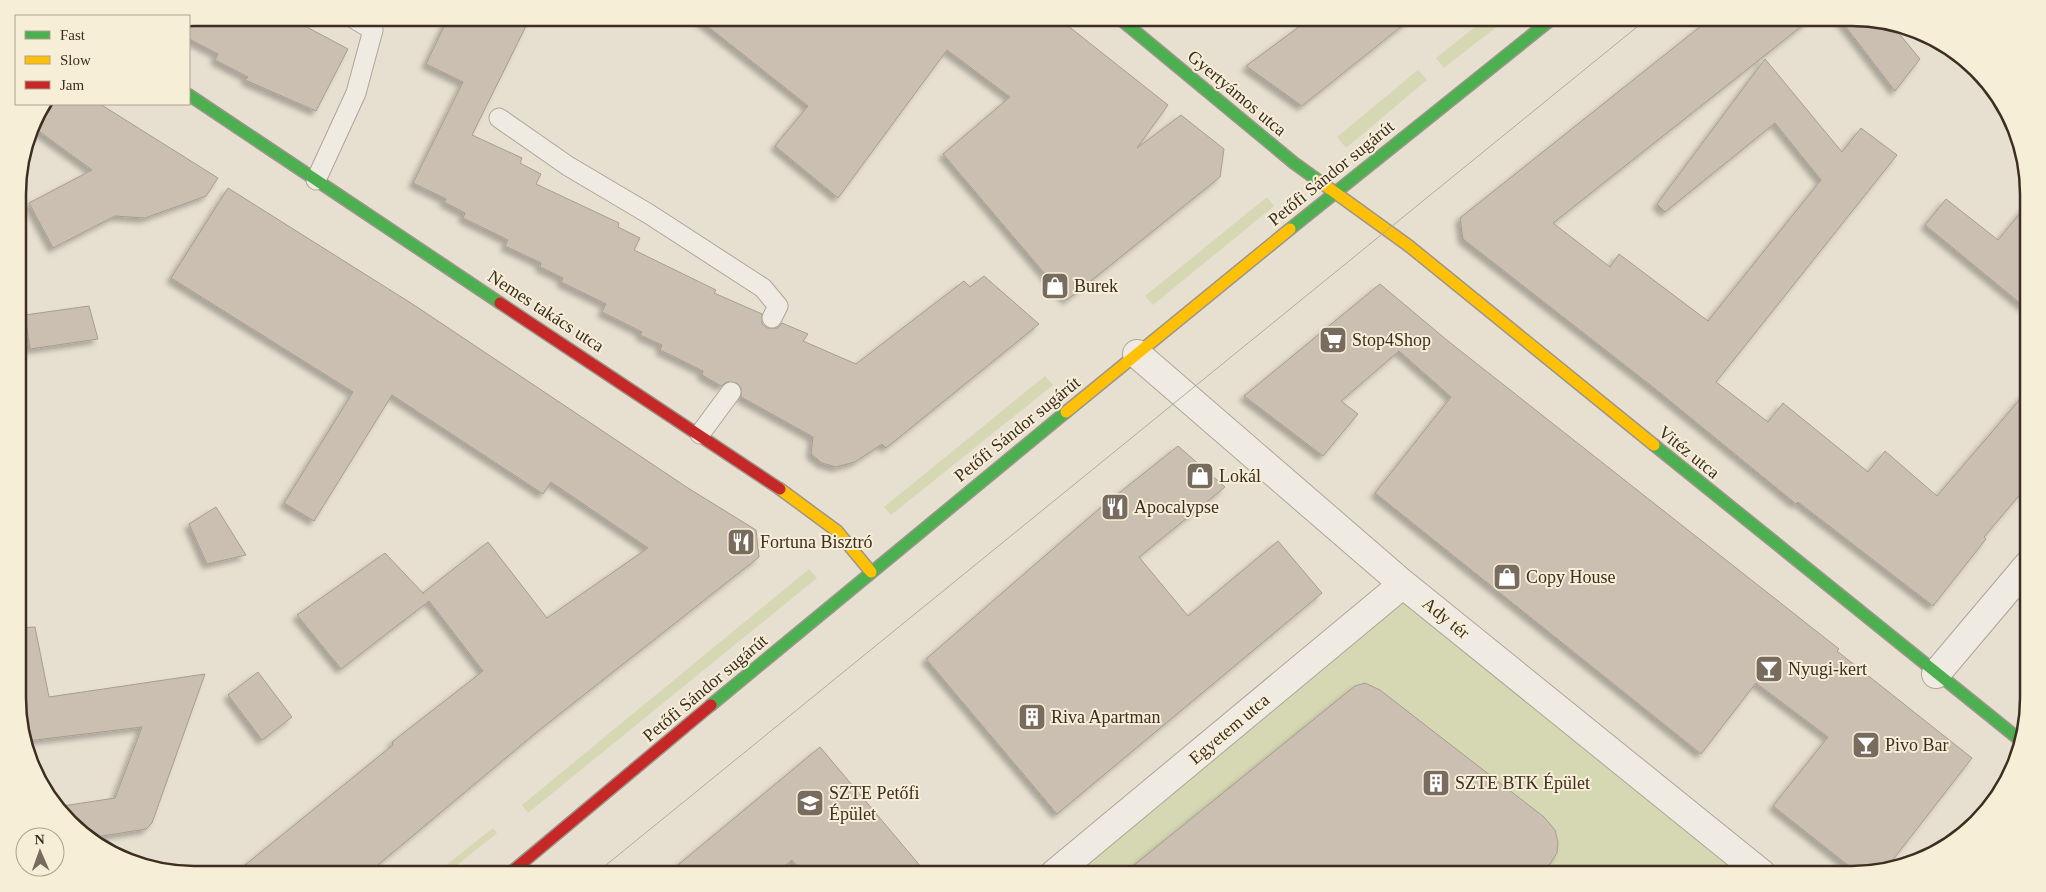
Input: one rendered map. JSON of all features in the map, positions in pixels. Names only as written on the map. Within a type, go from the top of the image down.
[{"type":"street","name":"Gyertyámos utca","points":[[1129,26],[1287,157],[1335,192]]},
{"type":"street","name":"Petőfi Sándor sugárút","points":[[519,866],[870,572],[1335,192],[1542,26]]},
{"type":"street","name":"Nemes takács utca","points":[[190,96],[700,434],[790,496],[837,531],[870,572]]},
{"type":"street","name":"Vitéz utca","points":[[1335,192],[1409,246],[2015,736]]},
{"type":"street","name":"Ady tér","points":[[1136,354],[1403,584],[1751,865]]},
{"type":"street","points":[[1936,674],[2020,575]]},
{"type":"street","name":"Egyetem utca","points":[[1064,865],[1403,584]]},
{"type":"lane","points":[[316,180],[356,94],[373,30],[366,26]]},
{"type":"lane","points":[[499,118],[568,166],[649,214],[763,288],[778,306],[772,318]]},
{"type":"lane","points":[[700,434],[731,392]]},
{"type":"green space","points":[[1476,26],[1498,26],[1444,68],[1436,58]]},
{"type":"green space","points":[[1418,70],[1427,80],[1346,148],[1337,137]]},
{"type":"green space","points":[[1267,197],[1274,206],[1153,305],[1145,296]]},
{"type":"green space","points":[[1045,376],[1053,385],[891,515],[884,507]]},
{"type":"green space","points":[[809,569],[817,578],[528,813],[522,805]]},
{"type":"green space","points":[[1403,584],[1760,865],[1067,865]]},
{"type":"green space","points":[[493,828],[497,833],[456,866],[445,866]]},
{"type":"building","points":[[190,26],[305,26],[348,49],[316,111],[245,80],[248,77],[215,60],[218,54],[190,40]]},
{"type":"building","points":[[444,26],[526,26],[472,135],[522,158],[520,163],[541,174],[536,184],[619,223],[618,227],[640,238],[634,250],[716,290],[714,293],[762,314],[762,324],[767,328],[778,328],[782,323],[808,334],[803,341],[856,364],[964,281],[970,287],[984,276],[1039,324],[886,448],[882,444],[855,462],[836,467],[822,463],[811,454],[813,437],[741,397],[741,388],[737,383],[727,382],[721,386],[702,375],[703,371],[660,350],[662,345],[640,335],[642,332],[602,312],[606,304],[561,282],[563,278],[540,267],[541,263],[505,246],[508,240],[463,218],[465,213],[444,202],[446,199],[413,183],[463,82],[426,64]]},
{"type":"building","points":[[707,26],[1068,26],[1168,105],[1137,148],[1181,115],[1224,149],[1220,177],[1067,300],[943,154],[1010,97],[947,50],[838,198],[775,146],[808,106]]},
{"type":"building","points":[[1300,26],[1402,26],[1302,106],[1246,66]]},
{"type":"building","points":[[1701,26],[1802,26],[1553,223],[1610,267],[1619,254],[1708,321],[1821,180],[1775,123],[1665,212],[1657,204],[1765,59],[1842,152],[1861,128],[1897,155],[1716,382],[1768,422],[1783,403],[1868,472],[1885,451],[1937,496],[2020,399],[2020,494],[1984,537],[1986,539],[1933,606],[1798,502],[1796,504],[1654,388],[1463,239],[1460,218]]},
{"type":"building","points":[[1845,26],[1885,29],[1899,33],[1920,59],[1895,91]]},
{"type":"building","points":[[52,105],[102,105],[218,178],[206,196],[145,218],[115,216],[53,248],[29,203],[92,170],[39,131]]},
{"type":"building","points":[[228,188],[414,305],[688,488],[756,530],[759,557],[538,731],[377,866],[244,866],[393,745],[392,742],[483,671],[429,601],[341,669],[297,615],[385,553],[423,593],[488,542],[547,618],[648,548],[551,482],[543,494],[392,395],[314,521],[284,503],[353,392],[171,278]]},
{"type":"building","points":[[1946,199],[1998,240],[2020,213],[2020,303],[1925,225]]},
{"type":"building","points":[[1380,284],[1448,341],[1839,649],[1837,651],[1972,758],[1892,861],[1848,865],[1773,806],[1828,737],[1756,683],[1701,754],[1375,493],[1451,397],[1399,351],[1341,401],[1358,414],[1323,456],[1244,396]]},
{"type":"building","points":[[89,306],[98,339],[30,349],[27,315]]},
{"type":"building","points":[[1178,446],[1225,487],[1139,557],[1188,616],[1278,541],[1322,593],[1057,814],[926,659],[1099,509]]},
{"type":"building","points":[[216,507],[246,555],[207,564],[189,524]]},
{"type":"building","points":[[35,627],[49,697],[205,674],[152,823],[146,829],[100,836],[75,817],[66,806],[115,798],[142,727],[32,740],[26,698],[26,628]]},
{"type":"building","points":[[258,672],[292,717],[262,740],[228,695]]},
{"type":"building","name":"SZTE BTK Épület","points":[[1365,683],[1380,690],[1544,817],[1555,830],[1558,842],[1557,853],[1550,864],[1134,865],[1355,686]]},
{"type":"building","name":"SZTE Petőfi Épület","points":[[820,747],[920,866],[797,866],[792,860],[785,866],[677,866]]},
{"type":"tram line","points":[[605,866],[1638,26]]},
{"type":"traffic: fast","points":[[1129,26],[1294,163],[1319,181]]},
{"type":"traffic: fast","points":[[1290,229],[1543,26]]},
{"type":"traffic: fast","points":[[190,96],[500,303]]},
{"type":"traffic: fast","points":[[711,705],[1066,412]]},
{"type":"traffic: fast","points":[[1654,445],[2015,736]]},
{"type":"traffic: slow","points":[[1319,181],[1409,246],[1654,445]]},
{"type":"traffic: slow","points":[[1066,412],[1290,229]]},
{"type":"traffic: slow","points":[[780,489],[837,531],[871,572]]},
{"type":"traffic: jam","points":[[500,303],[780,489]]},
{"type":"traffic: jam","points":[[519,866],[711,705]]},
{"type":"place","name":"Burek","points":[[1055,286]]},
{"type":"place","name":"Stop4Shop","points":[[1333,340]]},
{"type":"place","name":"Lokál","points":[[1200,476]]},
{"type":"place","name":"Apocalypse","points":[[1115,507]]},
{"type":"place","name":"Fortuna Bisztró","points":[[741,542]]},
{"type":"place","name":"Copy House","points":[[1507,577]]},
{"type":"place","name":"Nyugi-kert","points":[[1769,669]]},
{"type":"place","name":"Riva Apartman","points":[[1032,717]]},
{"type":"place","name":"Pivo Bar","points":[[1866,745]]},
{"type":"place","name":"SZTE BTK Épület","points":[[1436,783]]},
{"type":"place","name":"SZTE Petőfi Épület","points":[[810,803]]}]
